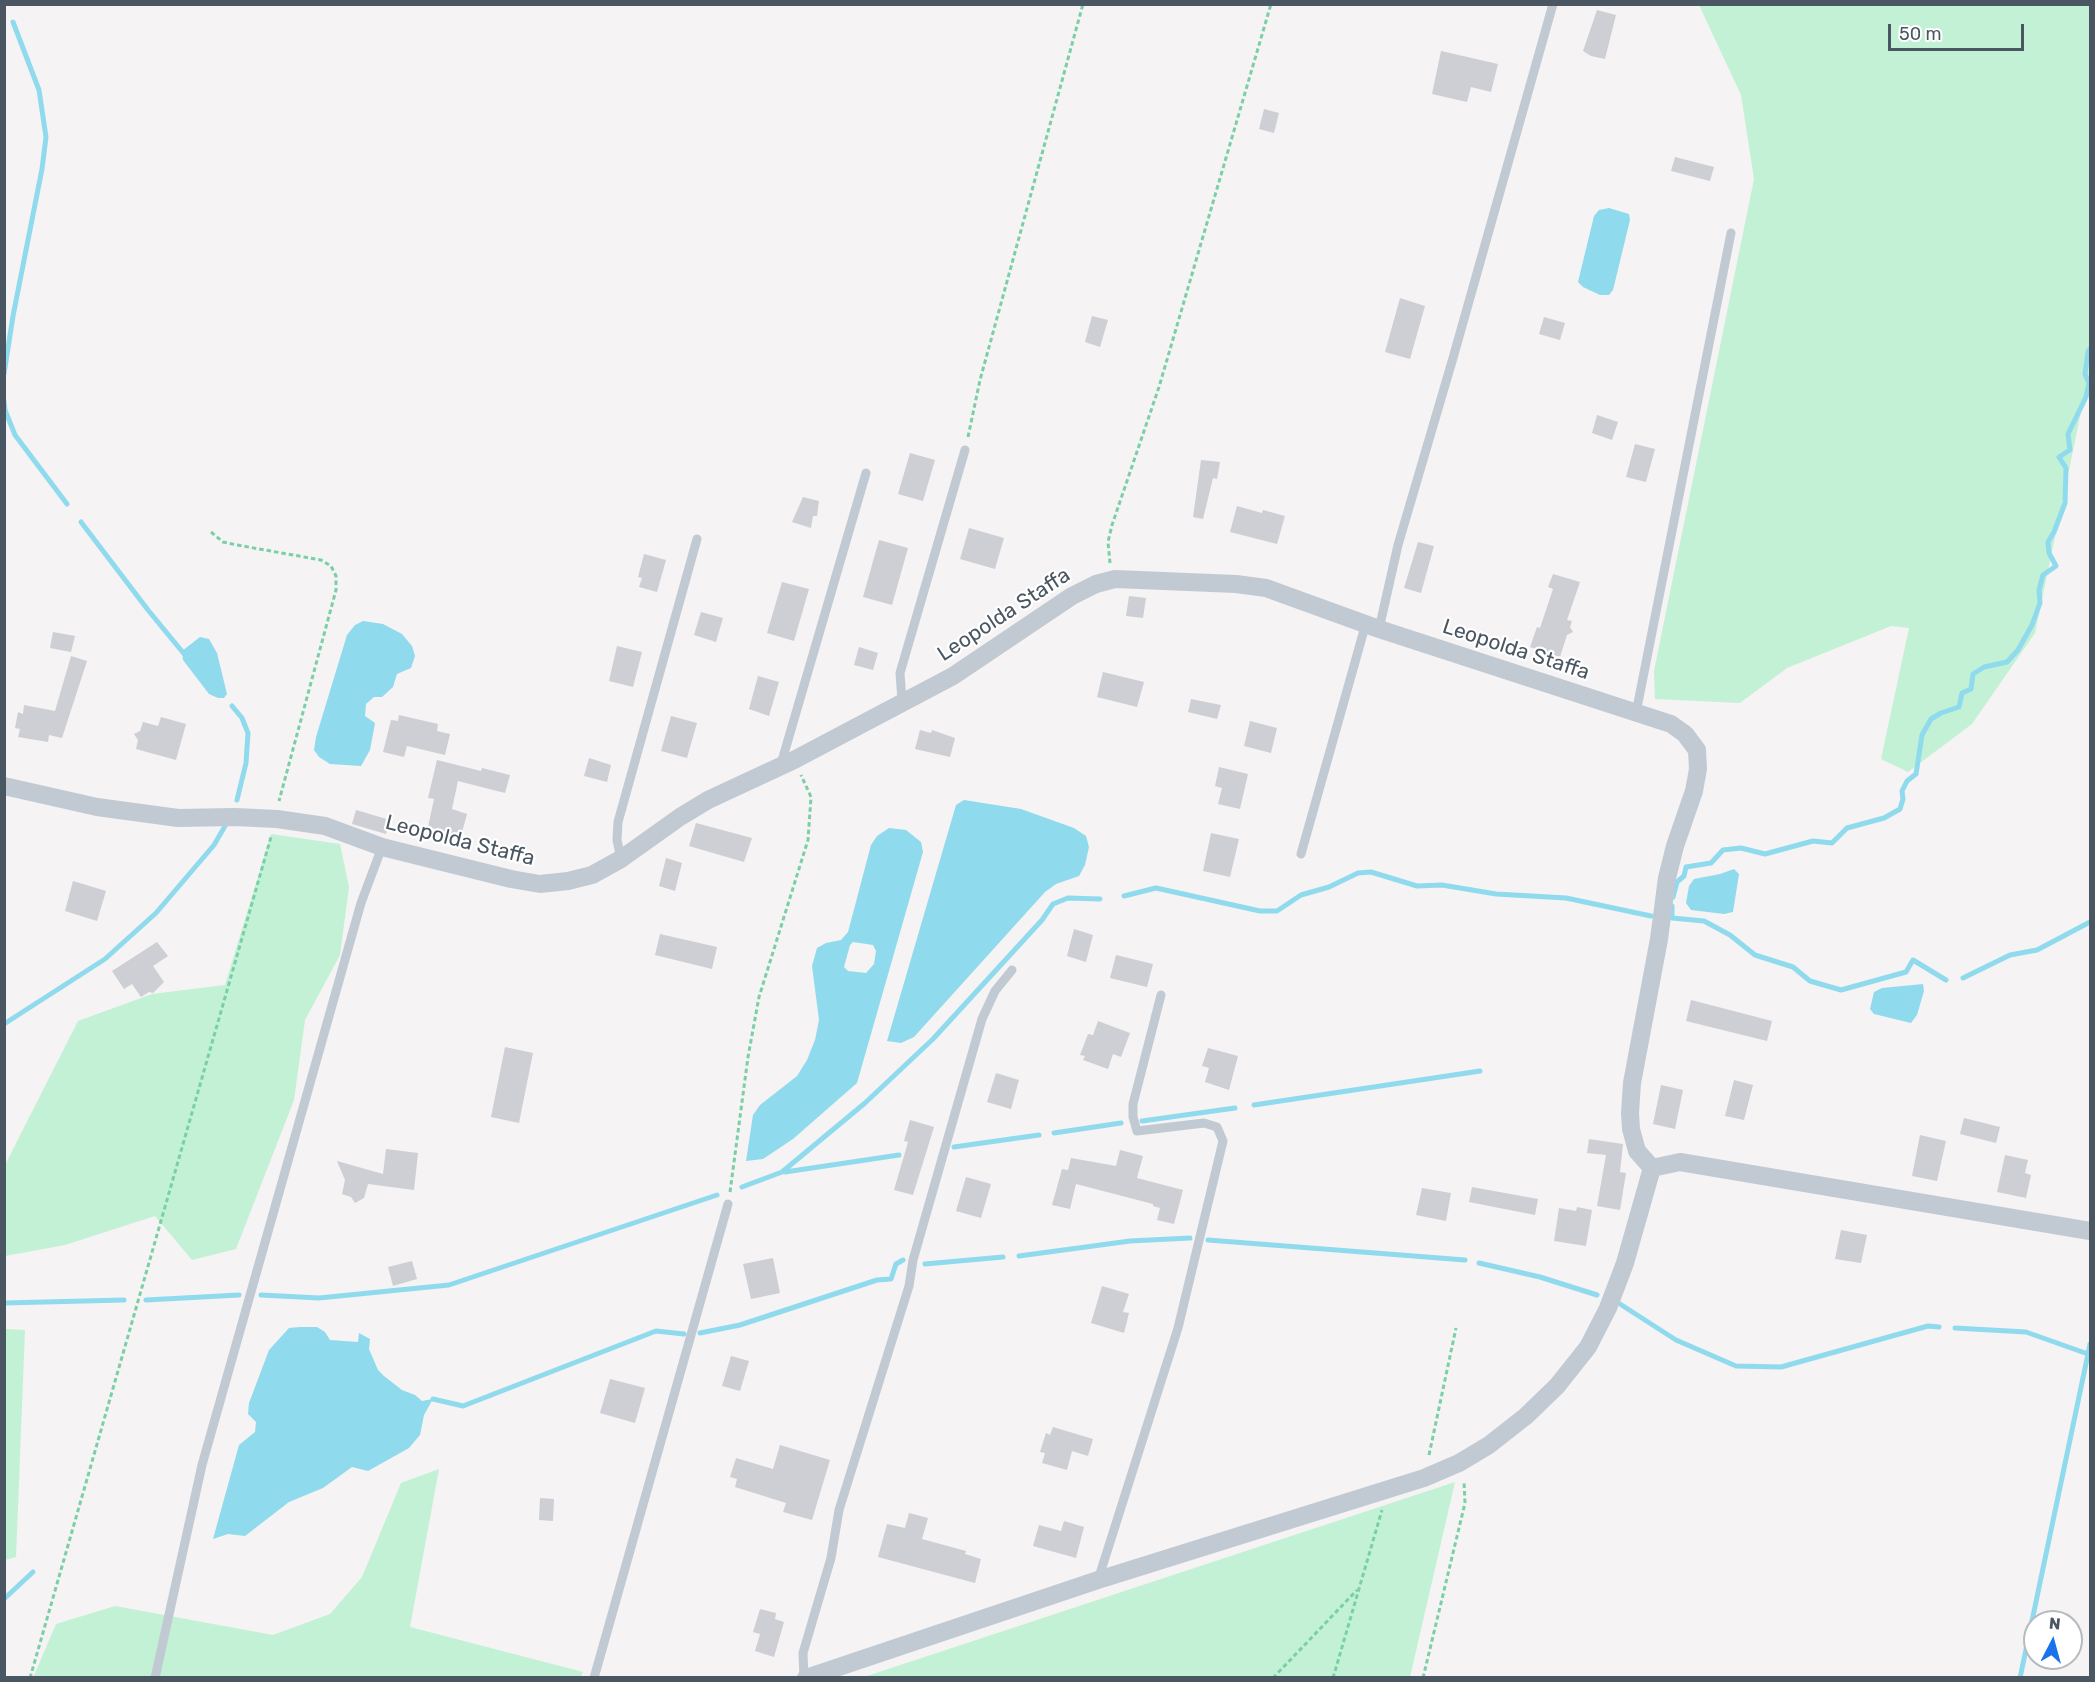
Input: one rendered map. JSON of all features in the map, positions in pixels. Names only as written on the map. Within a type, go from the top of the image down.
[{"type":"street","name":"Leopolda Staffa","points":[[4,786],[96,807],[178,818],[276,819],[325,826],[382,847],[512,879],[540,884],[568,881],[592,874],[621,859],[708,800],[788,763],[953,676],[1072,596],[1096,584],[1115,579],[1236,584],[1266,588],[1373,626],[1671,724],[1685,734],[1697,750],[1698,769],[1694,791],[1675,846],[1667,878],[1659,939],[1632,1083],[1631,1129],[1637,1151],[1652,1168]]},
{"type":"street","points":[[805,1677],[1098,1580],[1424,1478],[1459,1463],[1489,1445],[1526,1416],[1557,1386],[1588,1347],[1608,1308],[1652,1168],[1680,1162],[2091,1231]]},
{"type":"lane","points":[[1300,854],[1398,545],[1553,4]]},
{"type":"lane","points":[[1636,713],[1731,233]]},
{"type":"lane","points":[[902,701],[900,673],[965,450]]},
{"type":"lane","points":[[788,763],[866,473]]},
{"type":"lane","points":[[621,859],[617,840],[618,822],[697,539]]},
{"type":"lane","points":[[155,1677],[202,1465],[361,903],[382,847]]},
{"type":"lane","points":[[805,1677],[803,1653],[831,1558],[839,1510],[909,1286],[913,1260],[982,1018],[995,991],[1012,970]]},
{"type":"lane","points":[[1098,1580],[1178,1328],[1224,1141],[1217,1127],[1204,1123],[1137,1131],[1133,1117],[1133,1104],[1161,995]]},
{"type":"lane","points":[[594,1677],[728,1204]]},
{"type":"path","points":[[965,450],[980,380],[1083,4]]},
{"type":"path","points":[[1115,579],[1108,559],[1108,542],[1112,525],[1159,387],[1271,4]]},
{"type":"path","points":[[30,1677],[276,819],[279,798],[336,590],[336,576],[331,566],[321,560],[223,542],[211,532]]},
{"type":"path","points":[[728,1204],[748,1057],[759,997],[808,840],[811,797],[788,763]]},
{"type":"path","points":[[1424,1478],[1456,1328]]},
{"type":"path","points":[[1423,1677],[1465,1503],[1465,1484],[1459,1463]]},
{"type":"path","points":[[1333,1677],[1389,1488]]},
{"type":"path","points":[[1273,1677],[1359,1588]]},
{"type":"green space","points":[[1699,5],[2090,5],[2090,369],[2035,633],[1972,724],[1908,772],[1881,759],[1909,628],[1891,626],[1787,668],[1740,703],[1655,699],[1654,671],[1754,179],[1741,95]]},
{"type":"green space","points":[[271,834],[340,844],[349,887],[340,955],[305,1020],[294,1100],[236,1249],[192,1260],[155,1216],[65,1245],[5,1256],[5,1165],[78,1021],[152,994],[225,985]]},
{"type":"green space","points":[[5,1329],[25,1330],[16,1557],[5,1560]]},
{"type":"green space","points":[[439,1469],[410,1627],[583,1672],[580,1678],[33,1678],[56,1624],[115,1606],[273,1635],[330,1614],[362,1577],[401,1483]]},
{"type":"green space","points":[[1455,1482],[1410,1677],[864,1677]]},
{"type":"water","points":[[1609,208],[1629,214],[1630,220],[1613,290],[1609,295],[1600,295],[1578,282],[1594,216],[1599,210]]},
{"type":"water","points":[[363,621],[383,624],[402,634],[412,646],[415,656],[411,668],[397,674],[393,687],[382,697],[374,697],[366,704],[365,716],[375,723],[370,750],[361,766],[330,764],[319,757],[314,750],[316,737],[347,635],[355,625]]},
{"type":"water","points":[[200,637],[209,639],[217,653],[227,694],[224,698],[209,694],[183,660],[182,651]]},
{"type":"water","points":[[964,800],[1021,809],[1074,828],[1086,836],[1089,847],[1085,865],[1079,876],[1056,884],[1045,892],[914,1037],[901,1043],[887,1041],[956,805]]},
{"type":"water","points":[[889,828],[906,830],[921,842],[923,852],[857,1083],[793,1139],[763,1159],[746,1161],[753,1115],[760,1105],[797,1076],[807,1060],[815,1040],[819,1020],[812,966],[817,948],[826,943],[841,940],[848,932],[871,845],[877,836]],"holes":[[[853,942],[873,945],[876,951],[874,964],[866,973],[848,971],[844,967],[850,945]]]},
{"type":"water","points":[[1734,869],[1739,874],[1733,912],[1724,914],[1691,910],[1686,903],[1689,886],[1694,879]]},
{"type":"water","points":[[1923,984],[1924,991],[1917,1015],[1911,1023],[1874,1014],[1870,1009],[1874,992],[1882,988]]},
{"type":"water","points":[[317,1327],[325,1332],[330,1340],[358,1342],[359,1333],[370,1339],[369,1349],[378,1370],[384,1376],[402,1390],[415,1395],[422,1401],[433,1399],[424,1415],[420,1435],[409,1448],[368,1471],[352,1467],[323,1488],[289,1502],[245,1536],[228,1534],[213,1539],[239,1445],[255,1432],[256,1422],[248,1414],[249,1403],[269,1350],[289,1328]]},
{"type":"building","points":[[1597,10],[1616,15],[1605,59],[1591,56],[1583,51]]},
{"type":"building","points":[[1441,51],[1498,64],[1491,92],[1471,87],[1467,102],[1432,94]]},
{"type":"building","points":[[1264,109],[1279,113],[1274,133],[1259,129]]},
{"type":"building","points":[[1675,157],[1714,167],[1710,181],[1671,171]]},
{"type":"building","points":[[1400,298],[1425,306],[1410,359],[1385,352]]},
{"type":"building","points":[[1092,316],[1108,320],[1100,347],[1085,342]]},
{"type":"building","points":[[1544,317],[1565,323],[1560,340],[1539,334]]},
{"type":"building","points":[[1597,415],[1618,422],[1612,440],[1592,433]]},
{"type":"building","points":[[1635,444],[1655,449],[1646,482],[1626,477]]},
{"type":"building","points":[[910,453],[935,460],[923,501],[898,494]]},
{"type":"building","points":[[1201,460],[1220,462],[1217,479],[1213,478],[1203,519],[1193,517]]},
{"type":"building","points":[[803,497],[819,501],[817,516],[813,516],[811,528],[792,522]]},
{"type":"building","points":[[1237,506],[1285,516],[1277,544],[1230,532]]},
{"type":"building","points":[[969,528],[1004,538],[995,569],[960,559]]},
{"type":"building","points":[[879,540],[908,548],[892,605],[863,597]]},
{"type":"building","points":[[1418,542],[1434,546],[1421,593],[1404,588]]},
{"type":"building","points":[[644,554],[666,560],[657,592],[639,587],[642,578],[638,577]]},
{"type":"building","points":[[1553,574],[1580,582],[1567,620],[1572,621],[1570,627],[1573,632],[1567,635],[1560,657],[1530,647],[1537,627],[1540,628],[1553,589],[1548,587]]},
{"type":"building","points":[[782,582],[809,589],[794,641],[767,633]]},
{"type":"building","points":[[1129,596],[1146,598],[1143,618],[1126,616]]},
{"type":"building","points":[[701,612],[723,618],[716,642],[694,635]]},
{"type":"building","points":[[53,632],[75,636],[71,652],[50,648]]},
{"type":"building","points":[[617,646],[642,652],[633,687],[609,681]]},
{"type":"building","points":[[859,647],[878,653],[873,670],[854,665]]},
{"type":"building","points":[[71,656],[87,661],[62,738],[49,735],[48,742],[18,737],[20,729],[15,728],[18,712],[23,714],[24,705],[55,711]]},
{"type":"building","points":[[1103,672],[1144,682],[1137,707],[1097,697]]},
{"type":"building","points":[[758,676],[779,682],[769,716],[749,709]]},
{"type":"building","points":[[1191,699],[1221,705],[1217,719],[1188,712]]},
{"type":"building","points":[[399,715],[438,724],[437,731],[450,734],[445,755],[407,746],[404,757],[383,752],[391,720],[398,721]]},
{"type":"building","points":[[671,716],[697,723],[687,758],[661,751]]},
{"type":"building","points":[[161,717],[186,724],[176,760],[136,749],[138,740],[134,734],[140,731],[143,722],[158,726]]},
{"type":"building","points":[[1250,721],[1277,728],[1271,753],[1244,746]]},
{"type":"building","points":[[920,730],[931,733],[932,730],[955,738],[950,757],[915,749]]},
{"type":"building","points":[[589,758],[611,765],[607,782],[584,776]]},
{"type":"building","points":[[437,760],[481,771],[482,768],[510,775],[505,793],[458,781],[452,809],[467,814],[461,836],[428,827],[434,799],[428,798]]},
{"type":"building","points":[[1219,767],[1248,774],[1240,809],[1218,804],[1222,788],[1215,786]]},
{"type":"building","points":[[356,810],[390,820],[386,834],[352,824]]},
{"type":"building","points":[[696,823],[752,838],[744,862],[689,846]]},
{"type":"building","points":[[1211,833],[1239,839],[1230,877],[1203,871]]},
{"type":"building","points":[[666,858],[682,863],[675,891],[659,886]]},
{"type":"building","points":[[73,881],[106,891],[97,921],[65,911]]},
{"type":"building","points":[[1074,929],[1093,935],[1086,962],[1067,956]]},
{"type":"building","points":[[660,934],[717,947],[712,969],[655,955]]},
{"type":"building","points":[[157,942],[168,956],[153,966],[164,982],[153,993],[149,992],[141,997],[132,984],[124,989],[112,971]]},
{"type":"building","points":[[1116,955],[1153,964],[1147,987],[1110,978]]},
{"type":"building","points":[[1691,1000],[1772,1021],[1767,1041],[1686,1021]]},
{"type":"building","points":[[1098,1021],[1130,1033],[1121,1057],[1113,1054],[1108,1069],[1083,1060],[1085,1056],[1080,1055],[1088,1034],[1093,1035]]},
{"type":"building","points":[[505,1047],[533,1053],[519,1123],[491,1117]]},
{"type":"building","points":[[1208,1048],[1238,1056],[1229,1090],[1205,1082],[1209,1068],[1202,1066]]},
{"type":"building","points":[[996,1073],[1019,1080],[1011,1109],[987,1102]]},
{"type":"building","points":[[1734,1080],[1753,1085],[1744,1120],[1725,1116]]},
{"type":"building","points":[[1661,1085],[1683,1090],[1675,1129],[1653,1124]]},
{"type":"building","points":[[1964,1118],[2000,1127],[1996,1143],[1960,1134]]},
{"type":"building","points":[[910,1120],[934,1127],[913,1195],[894,1190],[908,1142],[904,1141]]},
{"type":"building","points":[[1920,1135],[1946,1141],[1937,1181],[1912,1176]]},
{"type":"building","points":[[1589,1139],[1623,1144],[1620,1172],[1626,1173],[1620,1210],[1597,1206],[1606,1155],[1587,1153]]},
{"type":"building","points":[[386,1149],[418,1153],[414,1190],[368,1184],[364,1198],[355,1203],[351,1197],[342,1194],[345,1180],[337,1161],[383,1174]]},
{"type":"building","points":[[1120,1150],[1143,1156],[1137,1178],[1183,1190],[1174,1224],[1157,1220],[1160,1208],[1153,1204],[1076,1184],[1070,1209],[1052,1205],[1062,1169],[1068,1170],[1071,1158],[1116,1166]]},
{"type":"building","points":[[2005,1155],[2028,1160],[2025,1173],[2031,1175],[2026,1198],[1997,1192]]},
{"type":"building","points":[[966,1177],[991,1184],[981,1218],[956,1211]]},
{"type":"building","points":[[1472,1187],[1538,1199],[1535,1215],[1469,1202]]},
{"type":"building","points":[[1422,1188],[1451,1193],[1446,1221],[1416,1215]]},
{"type":"building","points":[[1577,1207],[1592,1210],[1586,1246],[1554,1241],[1559,1208],[1576,1211]]},
{"type":"building","points":[[1841,1230],[1867,1235],[1861,1263],[1835,1259]]},
{"type":"building","points":[[773,1258],[780,1293],[751,1299],[743,1264]]},
{"type":"building","points":[[412,1261],[417,1279],[393,1286],[388,1267]]},
{"type":"building","points":[[1102,1286],[1129,1294],[1123,1312],[1129,1313],[1124,1333],[1091,1323]]},
{"type":"building","points":[[731,1356],[749,1361],[740,1391],[722,1386]]},
{"type":"building","points":[[610,1379],[645,1388],[635,1423],[600,1413]]},
{"type":"building","points":[[1053,1427],[1093,1439],[1088,1456],[1072,1451],[1067,1470],[1042,1463],[1045,1453],[1040,1452],[1046,1433],[1050,1435]]},
{"type":"building","points":[[780,1445],[830,1460],[812,1520],[783,1512],[786,1503],[735,1487],[737,1479],[730,1477],[736,1458],[773,1469]]},
{"type":"building","points":[[540,1498],[554,1499],[553,1521],[539,1520]]},
{"type":"building","points":[[909,1513],[928,1518],[922,1539],[966,1551],[965,1554],[981,1559],[975,1583],[878,1557],[887,1524],[905,1528]]},
{"type":"building","points":[[1064,1521],[1084,1527],[1076,1558],[1033,1546],[1039,1525],[1061,1531]]},
{"type":"building","points":[[760,1609],[776,1613],[775,1619],[784,1622],[774,1657],[755,1651],[760,1634],[753,1632]]},
{"type":"waterway","points":[[4,374],[46,137],[39,90],[13,22]]},
{"type":"waterway","points":[[1673,897],[1677,882],[1684,876],[1686,867],[1711,863],[1723,850],[1741,848],[1765,854],[1813,841],[1832,843],[1847,828],[1884,818],[1900,809],[1903,799],[1902,791],[1907,781],[1916,774],[1922,735],[1931,719],[1959,707],[1962,693],[1971,689],[1973,674],[1984,667],[2007,662],[2018,650],[2032,625],[2040,603],[2039,590],[2043,575],[2056,566],[2049,553],[2048,542],[2065,503],[2066,468],[2059,457],[2070,450],[2068,434],[2086,397],[2089,383],[2085,374],[2090,349]]},
{"type":"waterway","points":[[4,401],[5,410],[15,435],[67,504]]},
{"type":"waterway","points":[[81,522],[185,655]]},
{"type":"waterway","points":[[232,706],[242,718],[248,733],[246,763],[237,800]]},
{"type":"waterway","points":[[4,1024],[105,959],[156,913],[214,845],[225,826]]},
{"type":"waterway","points":[[1124,896],[1156,888],[1260,911],[1277,911],[1301,895],[1329,887],[1358,873],[1371,872],[1417,886],[1442,885],[1496,894],[1566,898],[1651,916]]},
{"type":"waterway","points":[[742,1187],[782,1172],[865,1103],[933,1039],[1042,920],[1053,904],[1068,898],[1100,899]]},
{"type":"waterway","points":[[1672,906],[1672,918],[1704,921],[1730,935],[1755,955],[1793,967],[1810,981],[1841,990],[1906,972],[1913,960],[1946,980]]},
{"type":"waterway","points":[[1963,978],[2010,955],[2037,950],[2090,922]]},
{"type":"waterway","points":[[1254,1105],[1480,1071]]},
{"type":"waterway","points":[[1142,1121],[1235,1108]]},
{"type":"waterway","points":[[1054,1133],[1121,1123]]},
{"type":"waterway","points":[[954,1147],[1039,1135]]},
{"type":"waterway","points":[[785,1172],[899,1155]]},
{"type":"waterway","points":[[261,1295],[319,1298],[449,1285],[717,1195]]},
{"type":"waterway","points":[[1019,1256],[1130,1241],[1190,1238]]},
{"type":"waterway","points":[[1208,1240],[1465,1260]]},
{"type":"waterway","points":[[925,1264],[1003,1257]]},
{"type":"waterway","points":[[700,1333],[740,1325],[877,1280],[891,1279],[896,1264],[903,1260]]},
{"type":"waterway","points":[[1479,1263],[1540,1277],[1597,1295]]},
{"type":"waterway","points":[[146,1300],[239,1295]]},
{"type":"waterway","points":[[4,1303],[124,1300]]},
{"type":"waterway","points":[[1620,1304],[1676,1340],[1736,1366],[1781,1367],[1928,1326],[1939,1327]]},
{"type":"waterway","points":[[1955,1328],[2026,1332],[2088,1354],[2020,1678]]},
{"type":"waterway","points":[[433,1399],[463,1406],[656,1331],[684,1334]]},
{"type":"waterway","points":[[2088,1354],[2090,1344]]},
{"type":"waterway","points":[[4,1599],[33,1572]]}]
